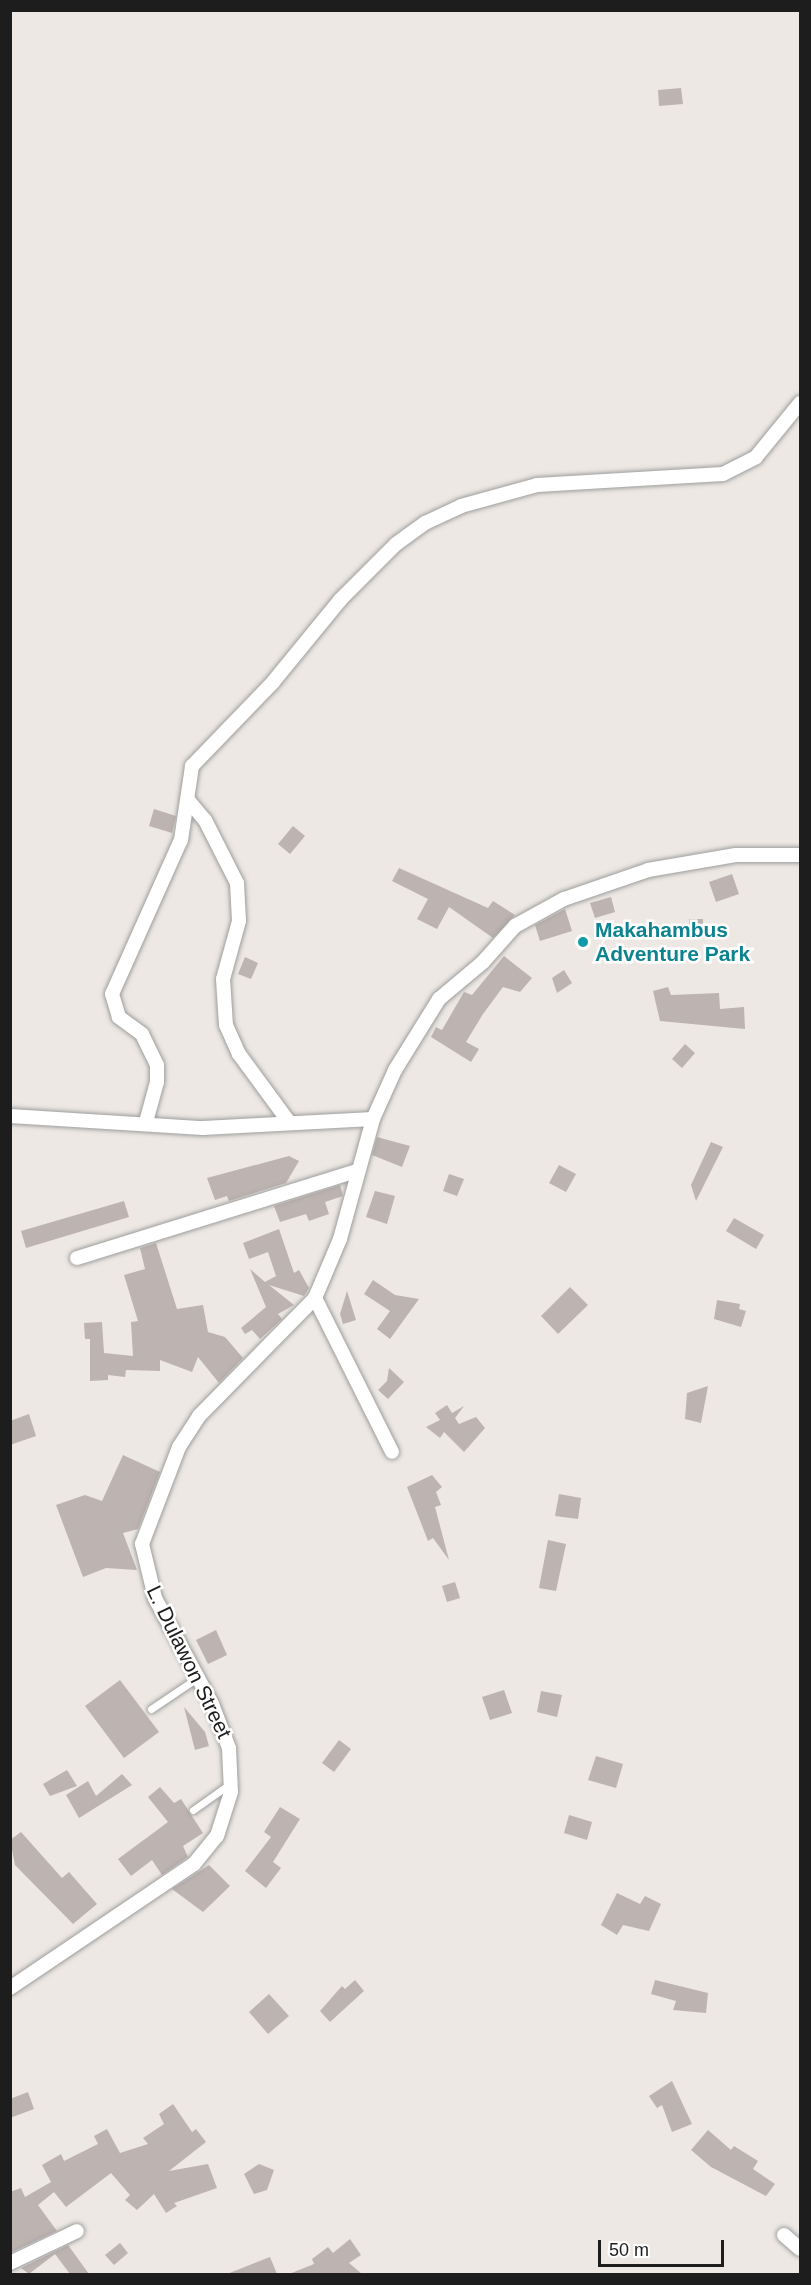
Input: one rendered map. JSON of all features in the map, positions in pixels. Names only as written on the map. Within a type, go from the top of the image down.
[{"type":"street","points":[[146,1122],[157,1082],[157,1065],[142,1034],[119,1017],[112,994],[173,863],[188,800],[189,776],[198,757],[273,682],[340,600],[396,544],[425,523],[471,502],[537,485],[723,474],[756,457],[801,403]]},
{"type":"street","points":[[188,800],[215,837],[237,883],[239,921],[223,979],[226,1025],[239,1054],[289,1122]]},
{"type":"street","name":"L. Dulawon Street","points":[[10,1988],[194,1864],[217,1836],[231,1783],[229,1748],[197,1678],[155,1598],[142,1544],[179,1447],[199,1416],[315,1298],[340,1239],[356,1171],[373,1119],[395,1070],[439,999],[531,913],[648,870],[736,855],[801,855]]},
{"type":"street","points":[[10,1116],[146,1122],[202,1128],[373,1119]]},
{"type":"street","points":[[76,1258],[356,1171]]},
{"type":"street","points":[[315,1298],[392,1452]]},
{"type":"street","points":[[10,2263],[77,2231]]},
{"type":"street","points":[[784,2235],[801,2249]]},
{"type":"lane","points":[[151,1709],[197,1678]]},
{"type":"lane","points":[[193,1810],[231,1783]]},
{"type":"building","points":[[681,88],[683,104],[659,106],[658,90]]},
{"type":"building","points":[[154,809],[176,816],[172,833],[149,826]]},
{"type":"building","points":[[293,826],[305,836],[290,854],[278,844]]},
{"type":"building","points":[[399,868],[488,908],[493,901],[515,915],[493,938],[449,907],[437,929],[417,919],[428,899],[392,881]]},
{"type":"building","points":[[732,874],[739,894],[716,902],[709,882]]},
{"type":"building","points":[[611,897],[615,912],[595,918],[590,903]]},
{"type":"building","points":[[565,909],[572,931],[540,941],[535,925]]},
{"type":"building","points":[[689,919],[703,919],[703,935],[689,936]]},
{"type":"building","points":[[504,956],[532,978],[520,992],[503,987],[483,1014],[466,1042],[479,1049],[471,1062],[431,1037],[436,1027],[442,1030],[464,992],[472,995]]},
{"type":"building","points":[[245,957],[258,963],[251,979],[238,974]]},
{"type":"building","points":[[564,970],[572,983],[557,993],[552,978]]},
{"type":"building","points":[[668,987],[671,995],[719,993],[720,1009],[744,1007],[745,1029],[660,1021],[653,991]]},
{"type":"building","points":[[685,1044],[695,1053],[682,1068],[672,1059]]},
{"type":"building","points":[[377,1137],[410,1146],[402,1167],[372,1155]]},
{"type":"building","points":[[711,1142],[723,1147],[696,1201],[691,1185]]},
{"type":"building","points":[[289,1156],[299,1161],[286,1183],[229,1201],[227,1196],[215,1200],[207,1178]]},
{"type":"building","points":[[559,1165],[576,1174],[566,1192],[549,1183]]},
{"type":"building","points":[[449,1174],[464,1179],[457,1196],[443,1191]]},
{"type":"building","points":[[340,1185],[343,1196],[325,1202],[329,1214],[309,1221],[306,1214],[280,1222],[274,1206]]},
{"type":"building","points":[[375,1191],[395,1196],[387,1224],[366,1217]]},
{"type":"building","points":[[124,1201],[129,1217],[26,1248],[21,1231]]},
{"type":"building","points":[[734,1218],[764,1235],[756,1249],[726,1231]]},
{"type":"building","points":[[279,1229],[294,1273],[299,1270],[309,1288],[304,1296],[269,1285],[294,1305],[278,1314],[282,1319],[260,1339],[252,1330],[245,1334],[241,1328],[266,1307],[250,1269],[265,1282],[276,1276],[268,1252],[249,1259],[243,1243]]},
{"type":"building","points":[[156,1243],[177,1309],[203,1305],[208,1332],[225,1337],[243,1358],[219,1383],[198,1357],[192,1372],[160,1360],[160,1371],[126,1370],[125,1377],[108,1375],[108,1380],[90,1381],[90,1339],[85,1339],[84,1323],[102,1322],[104,1353],[133,1356],[131,1322],[138,1321],[124,1275],[145,1269],[140,1248]]},
{"type":"building","points":[[373,1280],[395,1295],[419,1299],[390,1339],[377,1329],[390,1311],[364,1294]]},
{"type":"building","points":[[570,1287],[588,1305],[558,1334],[541,1316]]},
{"type":"building","points":[[347,1291],[356,1320],[343,1324],[340,1314]]},
{"type":"building","points":[[717,1300],[740,1304],[739,1309],[746,1311],[741,1327],[714,1319]]},
{"type":"building","points":[[389,1368],[404,1382],[388,1399],[378,1390],[387,1381]]},
{"type":"building","points":[[708,1386],[701,1423],[685,1419],[687,1393]]},
{"type":"building","points":[[447,1405],[452,1413],[464,1406],[455,1418],[459,1424],[476,1417],[485,1428],[464,1452],[444,1432],[440,1438],[426,1427],[440,1420],[435,1413]]},
{"type":"building","points":[[29,1414],[36,1436],[10,1445],[10,1421]]},
{"type":"building","points":[[123,1455],[160,1472],[138,1529],[123,1533],[137,1570],[106,1568],[83,1577],[56,1505],[85,1495],[102,1501]]},
{"type":"building","points":[[432,1475],[442,1487],[436,1492],[441,1505],[435,1507],[449,1560],[433,1538],[428,1541],[407,1487]]},
{"type":"building","points":[[559,1494],[581,1498],[578,1519],[555,1516]]},
{"type":"building","points":[[548,1540],[566,1544],[556,1591],[539,1588]]},
{"type":"building","points":[[455,1582],[460,1598],[447,1602],[442,1586]]},
{"type":"building","points":[[216,1630],[227,1655],[208,1664],[196,1640]]},
{"type":"building","points":[[120,1680],[159,1732],[124,1758],[85,1706]]},
{"type":"building","points":[[504,1690],[512,1713],[490,1720],[482,1697]]},
{"type":"building","points":[[541,1691],[562,1695],[557,1717],[537,1712]]},
{"type":"building","points":[[184,1707],[205,1732],[209,1746],[195,1750]]},
{"type":"building","points":[[339,1740],[351,1749],[334,1772],[322,1763]]},
{"type":"building","points":[[596,1756],[623,1764],[616,1788],[588,1780]]},
{"type":"building","points":[[67,1770],[77,1786],[50,1796],[43,1784]]},
{"type":"building","points":[[122,1774],[132,1785],[79,1818],[66,1795],[88,1781],[96,1796]]},
{"type":"building","points":[[160,1787],[174,1803],[181,1799],[203,1833],[183,1846],[188,1857],[162,1875],[152,1860],[131,1876],[118,1859],[168,1822],[148,1797]]},
{"type":"building","points":[[280,1807],[300,1819],[273,1862],[281,1868],[266,1888],[245,1871],[271,1837],[264,1832]]},
{"type":"building","points":[[569,1815],[592,1822],[587,1840],[564,1833]]},
{"type":"building","points":[[21,1832],[62,1878],[69,1872],[97,1904],[73,1924],[15,1865],[10,1840]]},
{"type":"building","points":[[209,1865],[230,1886],[203,1912],[172,1889]]},
{"type":"building","points":[[617,1893],[640,1904],[645,1896],[661,1904],[649,1931],[623,1925],[617,1935],[601,1925]]},
{"type":"building","points":[[355,1980],[364,1991],[330,2022],[320,2011],[342,1986],[345,1989]]},
{"type":"building","points":[[655,1980],[708,1993],[706,2013],[673,2010],[676,2001],[651,1994]]},
{"type":"building","points":[[269,1994],[289,2016],[268,2034],[249,2012]]},
{"type":"building","points":[[672,2081],[692,2124],[672,2132],[662,2105],[657,2108],[649,2096]]},
{"type":"building","points":[[28,2092],[34,2109],[10,2118],[10,2099]]},
{"type":"building","points":[[173,2104],[192,2132],[196,2129],[206,2142],[169,2171],[208,2164],[217,2188],[174,2203],[177,2206],[166,2213],[154,2194],[137,2210],[125,2200],[130,2195],[111,2173],[66,2207],[54,2192],[38,2205],[57,2231],[10,2253],[10,2192],[21,2188],[25,2197],[51,2182],[42,2165],[61,2154],[64,2161],[98,2144],[94,2136],[107,2129],[120,2153],[148,2144],[143,2138],[164,2124],[159,2114]]},
{"type":"building","points":[[708,2130],[731,2150],[734,2146],[758,2161],[753,2169],[775,2184],[766,2196],[711,2167],[691,2150]]},
{"type":"building","points":[[259,2164],[274,2170],[267,2190],[254,2194],[244,2174]]},
{"type":"building","points":[[350,2239],[361,2255],[349,2263],[362,2274],[289,2274],[314,2264],[312,2259],[328,2247],[333,2253]]},
{"type":"building","points":[[120,2243],[128,2253],[114,2265],[105,2255]]},
{"type":"building","points":[[68,2245],[89,2274],[70,2274],[55,2254],[29,2274],[21,2268]]},
{"type":"building","points":[[270,2257],[277,2274],[227,2274]]},
{"type":"place","name":"Makahambus Adventure Park","points":[[583,942]]}]
